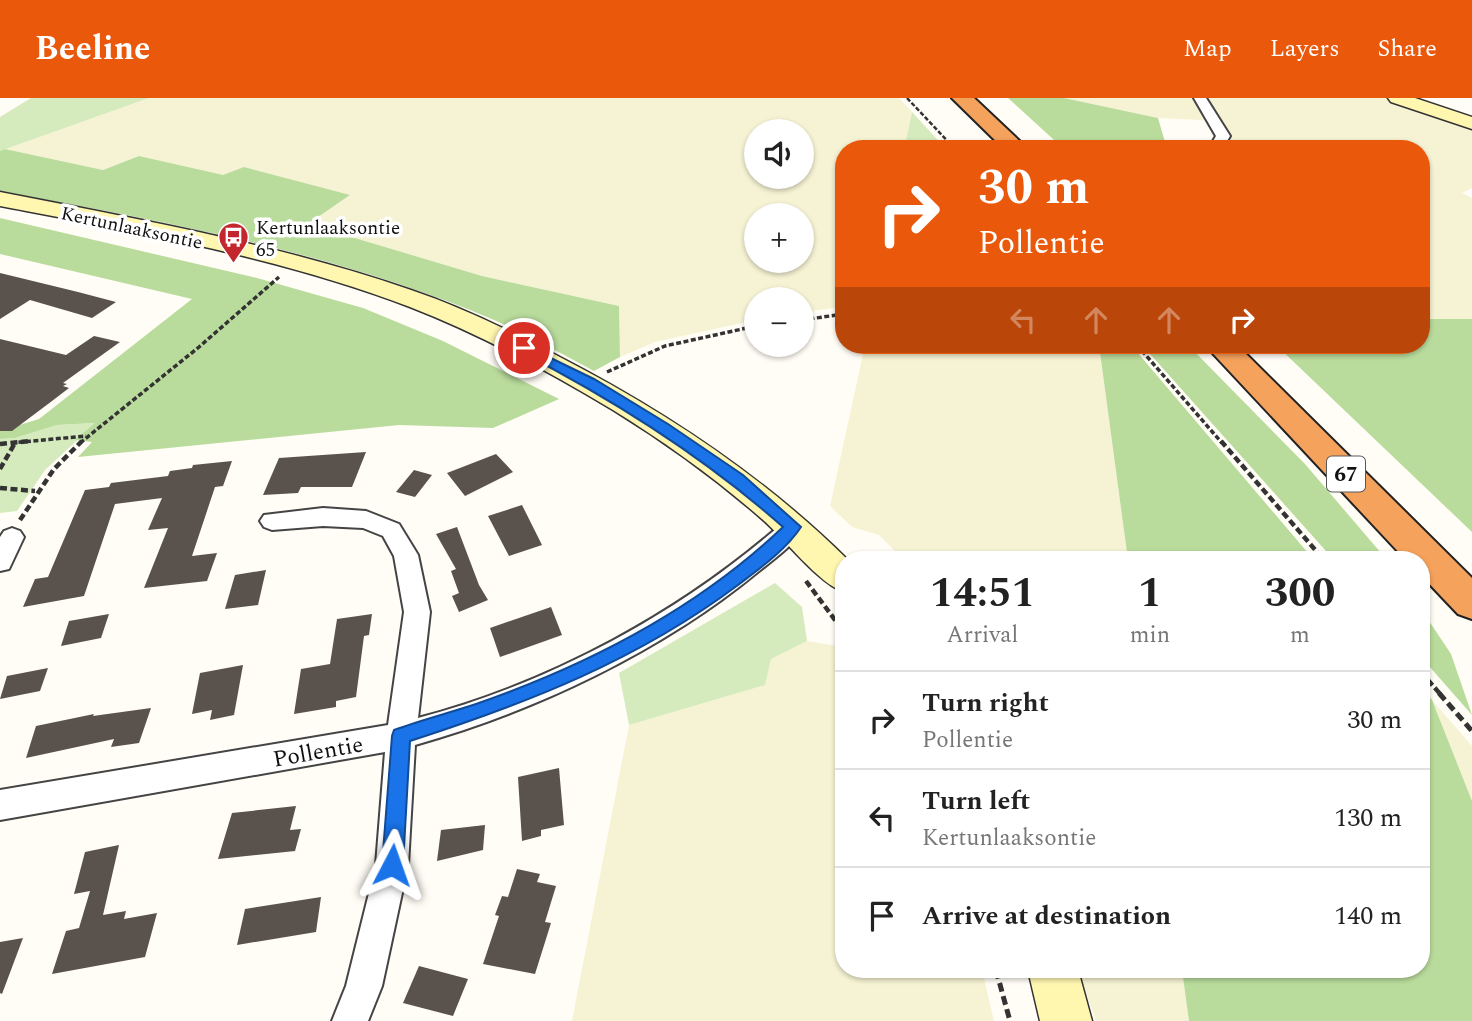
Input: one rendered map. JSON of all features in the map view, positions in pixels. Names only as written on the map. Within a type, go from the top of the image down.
[{"type":"highway","points":[[962,98],[1007,140]]},
{"type":"highway","name":"67","points":[[1229,354],[1421,551]]},
{"type":"highway","name":"67","points":[[1430,560],[1472,603]]},
{"type":"street","points":[[1200,98],[1207,114],[1220,127],[1223,136],[1221,140]]},
{"type":"street","points":[[1397,98],[1472,123]]},
{"type":"street","name":"Kertunlaaksontie","points":[[0,199],[124,223],[337,275],[403,296],[480,326],[590,382],[663,427],[738,479],[784,536],[835,572]]},
{"type":"street","points":[[272,521],[323,517],[366,520],[391,530],[406,555],[417,612],[401,736],[392,865],[364,986],[350,1021]]},
{"type":"street","name":"Pollentie","points":[[0,805],[401,736],[479,711],[568,675],[636,643],[695,607],[758,561],[784,536]]},
{"type":"street","points":[[0,562],[12,537]]},
{"type":"street","points":[[1055,978],[1066,1021]]},
{"type":"path","points":[[907,98],[947,140]]},
{"type":"path","points":[[12,537],[35,491],[87,436],[215,334],[253,295],[280,276],[268,274]]},
{"type":"path","points":[[814,318],[835,315]]},
{"type":"path","points":[[590,382],[629,361],[666,346],[744,329]]},
{"type":"path","points":[[1145,354],[1316,551]]},
{"type":"path","points":[[0,444],[87,436]]},
{"type":"path","points":[[0,469],[15,443]]},
{"type":"path","points":[[0,488],[35,491]]},
{"type":"path","points":[[784,536],[805,580],[835,620]]},
{"type":"path","points":[[1430,682],[1472,731]]},
{"type":"path","points":[[998,978],[1010,1021]]},
{"type":"shaded area","points":[[149,98],[899,98],[912,112],[906,140],[835,140],[835,308],[814,311],[814,287],[744,287],[744,323],[655,342],[620,357],[619,306],[482,276],[308,224],[349,196],[244,167],[224,176],[139,156],[103,170],[5,149]]},
{"type":"shaded area","points":[[1064,98],[1387,98],[1472,127],[1472,188],[1462,193],[1472,198],[1472,319],[1430,319],[1430,140],[1230,140],[1221,121],[1158,118]]},
{"type":"shaded area","points":[[863,354],[1100,354],[1127,551],[895,551],[879,535],[852,527],[830,506]]},
{"type":"shaded area","points":[[807,641],[835,646],[835,978],[984,978],[994,1021],[572,1021],[629,725],[764,685],[771,659]]},
{"type":"shaded area","points":[[1432,700],[1472,746],[1472,801]]},
{"type":"shaded area","points":[[1081,978],[1183,978],[1189,1021],[1096,1021]]},
{"type":"green space","points":[[31,98],[149,98],[0,151],[0,117]]},
{"type":"green space","points":[[1008,98],[1064,98],[1158,118],[1164,140],[1054,140]]},
{"type":"green space","points":[[912,112],[938,140],[906,140]]},
{"type":"green space","points":[[5,149],[103,170],[139,156],[223,175],[244,167],[350,195],[308,224],[482,276],[619,306],[620,357],[594,371],[494,320],[435,296],[374,276],[251,242],[0,191],[0,151]]},
{"type":"green space","points":[[0,218],[257,278],[363,308],[443,341],[559,399],[493,428],[399,425],[78,457],[92,442],[75,440],[95,423],[57,425],[15,438],[0,439],[0,431],[39,419],[192,299],[0,254]]},
{"type":"green space","points":[[1430,319],[1472,319],[1472,532],[1285,354],[1430,354]]},
{"type":"green space","points":[[1100,354],[1139,354],[1306,551],[1127,551]]},
{"type":"green space","points":[[1150,354],[1197,354],[1305,464],[1379,551],[1326,551]]},
{"type":"green space","points":[[96,423],[45,470],[17,511],[0,513],[0,439],[15,438],[57,425]]},
{"type":"green space","points":[[775,583],[802,607],[807,641],[771,659],[765,685],[629,725],[619,673]]},
{"type":"green space","points":[[1430,622],[1451,654],[1472,715],[1430,667]]},
{"type":"green space","points":[[1430,697],[1472,801],[1472,1021],[1189,1021],[1183,978],[1430,978]]},
{"type":"building","points":[[0,273],[116,302],[92,318],[30,300],[0,319]]},
{"type":"building","points":[[94,336],[120,342],[63,383],[67,384],[63,386],[69,388],[12,431],[0,431],[0,339],[66,355]]},
{"type":"building","points":[[366,452],[352,487],[301,487],[298,493],[263,495],[279,458]]},
{"type":"building","points":[[496,454],[513,472],[465,496],[447,473]]},
{"type":"building","points":[[232,461],[223,486],[215,487],[192,556],[217,553],[207,581],[144,588],[168,528],[148,530],[162,498],[115,504],[84,596],[23,607],[35,579],[48,577],[85,490],[109,487],[111,483],[168,476],[170,471],[192,468],[193,465]]},
{"type":"building","points":[[414,470],[432,475],[415,497],[396,492]]},
{"type":"building","points":[[522,505],[542,545],[509,556],[488,516]]},
{"type":"building","points":[[457,527],[479,585],[488,600],[459,612],[452,596],[459,593],[451,571],[456,569],[436,534]]},
{"type":"building","points":[[266,570],[258,605],[225,609],[235,575]]},
{"type":"building","points":[[551,607],[562,635],[500,657],[490,628]]},
{"type":"building","points":[[109,614],[101,638],[61,646],[69,621]]},
{"type":"building","points":[[372,614],[369,635],[364,636],[356,697],[336,701],[336,707],[294,714],[301,669],[330,664],[337,619]]},
{"type":"building","points":[[243,665],[234,715],[210,720],[212,710],[192,714],[200,673]]},
{"type":"building","points":[[48,668],[40,691],[0,699],[7,676]]},
{"type":"building","points":[[151,708],[139,743],[111,747],[114,739],[26,758],[36,726],[94,714],[93,716]]},
{"type":"building","points":[[559,768],[564,825],[541,830],[541,836],[522,841],[518,777]]},
{"type":"building","points":[[296,806],[290,830],[301,829],[295,851],[218,859],[232,813]]},
{"type":"building","points":[[485,825],[483,850],[437,861],[441,830]]},
{"type":"building","points":[[119,845],[103,915],[126,911],[124,919],[157,913],[145,957],[52,974],[66,931],[79,928],[90,891],[74,894],[85,852]]},
{"type":"building","points":[[517,869],[540,874],[537,882],[556,886],[545,922],[551,923],[535,974],[483,964],[499,916],[495,915],[502,896],[508,897]]},
{"type":"building","points":[[321,897],[316,932],[237,945],[245,909]]},
{"type":"building","points":[[23,938],[2,994],[0,942]]},
{"type":"building","points":[[419,966],[468,979],[453,1016],[403,1003]]},
{"type":"place","name":"Kertunlaaksontie 65","points":[[233,265]]},
{"type":"route","points":[[392,865],[401,736],[479,711],[568,675],[636,643],[695,607],[758,561],[793,527],[738,479],[663,427],[590,382],[524,348]]}]
